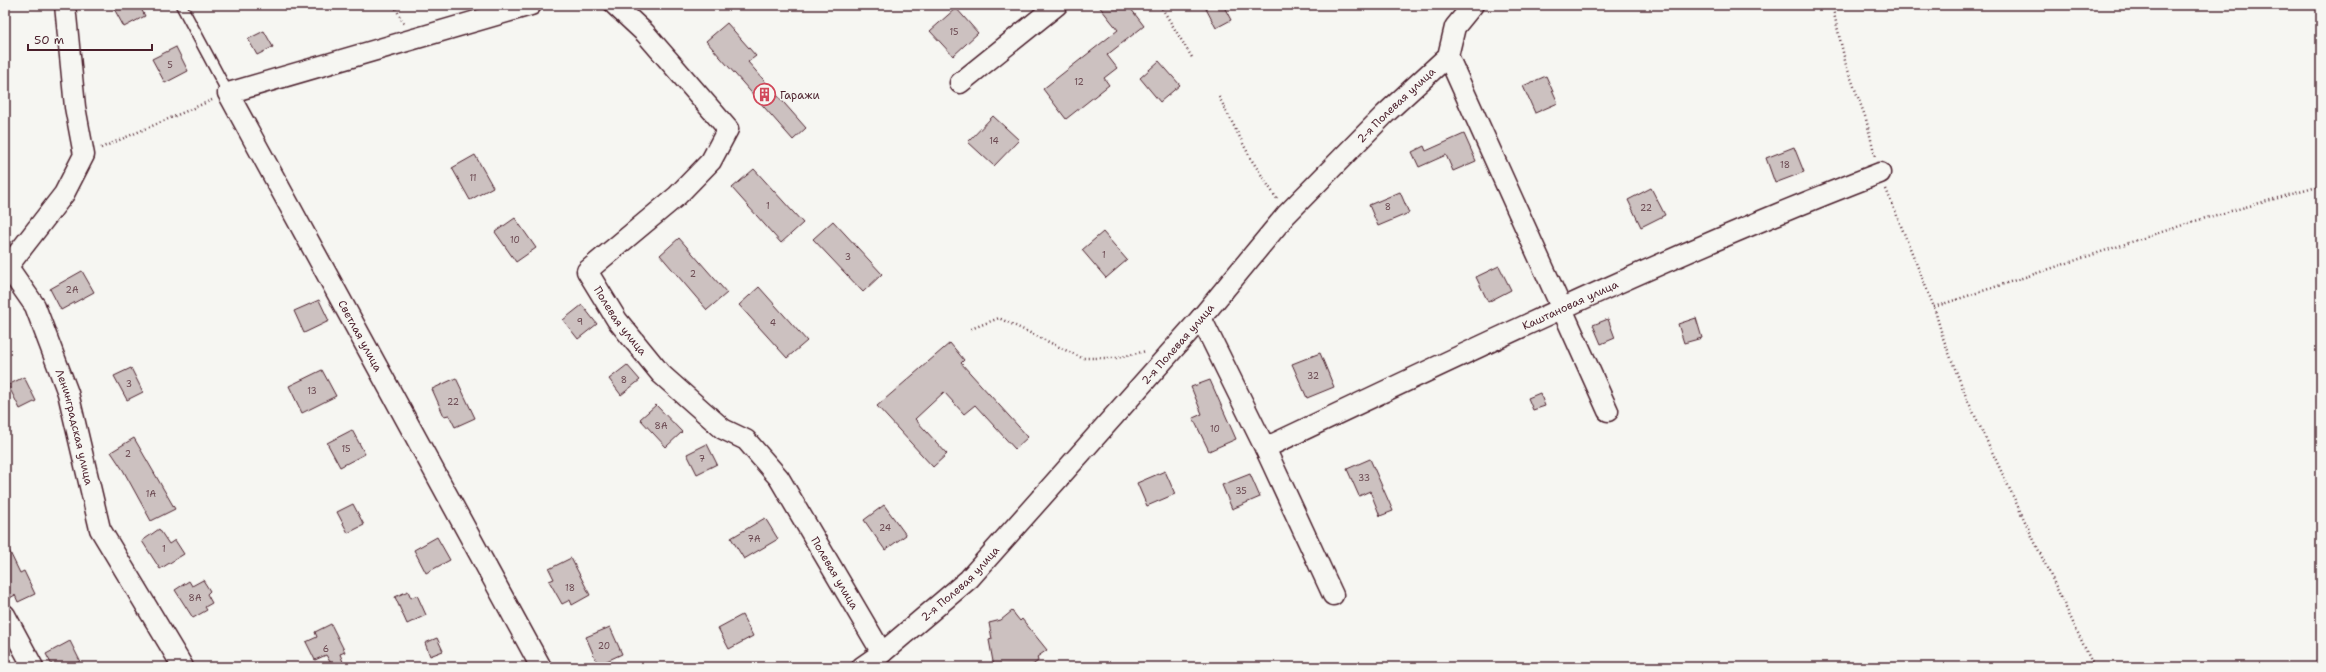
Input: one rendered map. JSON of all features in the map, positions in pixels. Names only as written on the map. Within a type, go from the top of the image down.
[{"type":"street","points":[[6,267],[64,194],[84,155],[74,107],[65,5]]},
{"type":"street","points":[[228,93],[531,5]]},
{"type":"street","name":"Полевая улица","points":[[615,5],[645,33],[728,129],[712,162],[677,196],[587,271],[617,320],[660,374],[723,429],[746,440],[779,478],[882,653]]},
{"type":"street","points":[[960,83],[1058,5]]},
{"type":"street","points":[[1473,5],[1455,27],[1448,56],[1608,411]]},
{"type":"street","name":"2-я Полевая улица","points":[[862,667],[882,653],[969,579],[1201,318],[1286,215],[1385,114],[1448,56]]},
{"type":"street","name":"Светлая улица","points":[[228,93],[541,667]]},
{"type":"street","name":"Каштановая улица","points":[[1265,448],[1561,309],[1830,192],[1880,173]]},
{"type":"street","name":"Ленинградская улица","points":[[6,267],[35,306],[68,392],[100,529],[183,667]]},
{"type":"street","points":[[1201,318],[1265,448],[1333,595]]},
{"type":"street","points":[[5,615],[34,667]]},
{"type":"lane","name":"Светлая улица","points":[[181,5],[228,93]]},
{"type":"path","points":[[1160,5],[1193,59]]},
{"type":"path","points":[[1832,5],[1846,65],[1866,119],[1880,173],[1934,307],[1943,338],[1967,399],[2094,667]]},
{"type":"path","points":[[84,155],[228,93]]},
{"type":"path","points":[[1219,97],[1251,159],[1286,215]]},
{"type":"path","points":[[1934,307],[2195,221],[2321,186]]},
{"type":"path","points":[[971,329],[999,318],[1082,358],[1117,358],[1154,349]]},
{"type":"building","points":[[112,5],[139,5],[145,16],[124,27]]},
{"type":"building","points":[[1098,5],[1128,5],[1144,26],[1107,55],[1117,68],[1104,78],[1109,85],[1066,119],[1043,89],[1118,30]]},
{"type":"building","points":[[1204,5],[1223,5],[1231,20],[1216,28]]},
{"type":"building","points":[[956,8],[978,33],[953,56],[930,31]]},
{"type":"building","name":"Гаражи","points":[[727,23],[756,56],[748,62],[806,128],[793,140],[706,41]]},
{"type":"building","points":[[264,31],[273,47],[257,55],[248,39]]},
{"type":"building","points":[[176,47],[188,71],[165,83],[152,59]]},
{"type":"building","points":[[1159,61],[1180,85],[1160,102],[1140,78]]},
{"type":"building","points":[[1546,76],[1558,103],[1535,113],[1523,86]]},
{"type":"building","points":[[993,116],[1019,140],[994,166],[968,142]]},
{"type":"building","points":[[1464,134],[1476,161],[1453,171],[1446,155],[1419,167],[1412,152],[1424,146],[1426,151]]},
{"type":"building","points":[[1794,147],[1804,172],[1775,183],[1766,158]]},
{"type":"building","points":[[475,155],[493,187],[470,200],[452,168]]},
{"type":"building","points":[[754,169],[803,223],[781,243],[732,188]]},
{"type":"building","points":[[1651,188],[1665,215],[1641,227],[1628,200]]},
{"type":"building","points":[[1400,192],[1409,213],[1378,226],[1369,205]]},
{"type":"building","points":[[515,218],[536,248],[516,262],[495,232]]},
{"type":"building","points":[[833,221],[882,274],[863,292],[813,239]]},
{"type":"building","points":[[1103,232],[1127,260],[1106,278],[1082,250]]},
{"type":"building","points":[[679,238],[727,293],[707,310],[660,255]]},
{"type":"building","points":[[1499,266],[1511,290],[1488,302],[1476,277]]},
{"type":"building","points":[[82,271],[94,292],[61,310],[50,289]]},
{"type":"building","points":[[759,287],[807,341],[787,358],[739,305]]},
{"type":"building","points":[[319,300],[329,321],[304,333],[294,311]]},
{"type":"building","points":[[582,305],[597,324],[578,339],[563,320]]},
{"type":"building","points":[[1696,318],[1702,338],[1684,343],[1678,324]]},
{"type":"building","points":[[1608,319],[1615,338],[1601,344],[1593,325]]},
{"type":"building","points":[[950,343],[964,360],[961,363],[1028,437],[1015,449],[975,405],[964,414],[944,392],[915,419],[947,454],[933,467],[877,406]]},
{"type":"building","points":[[1320,353],[1334,387],[1307,398],[1292,364]]},
{"type":"building","points":[[627,365],[640,380],[621,395],[609,379]]},
{"type":"building","points":[[131,368],[143,392],[127,400],[114,376]]},
{"type":"building","points":[[322,370],[336,396],[302,413],[289,386]]},
{"type":"building","points":[[24,377],[36,401],[20,409],[8,385]]},
{"type":"building","points":[[456,378],[475,418],[455,427],[449,415],[444,416],[432,389]]},
{"type":"building","points":[[1210,380],[1236,439],[1209,451],[1193,418],[1202,414],[1191,387]]},
{"type":"building","points":[[1540,393],[1545,406],[1533,410],[1528,398]]},
{"type":"building","points":[[656,405],[682,432],[666,447],[640,419]]},
{"type":"building","points":[[352,430],[365,454],[340,467],[327,443]]},
{"type":"building","points":[[134,438],[175,509],[151,521],[123,470],[111,452]]},
{"type":"building","points":[[707,444],[717,464],[697,474],[687,454]]},
{"type":"building","points":[[1370,459],[1393,511],[1380,516],[1370,491],[1359,496],[1347,469]]},
{"type":"building","points":[[1165,471],[1175,494],[1147,506],[1137,483]]},
{"type":"building","points":[[1250,474],[1260,497],[1232,509],[1222,485]]},
{"type":"building","points":[[353,504],[364,525],[348,533],[337,512]]},
{"type":"building","points":[[884,505],[906,535],[885,550],[864,520]]},
{"type":"building","points":[[765,518],[778,539],[744,559],[731,538]]},
{"type":"building","points":[[159,529],[169,544],[175,540],[184,554],[160,569],[142,541]]},
{"type":"building","points":[[437,537],[450,560],[426,573],[414,550]]},
{"type":"building","points":[[5,542],[20,573],[24,571],[35,594],[18,602],[15,595],[10,598],[5,587]]},
{"type":"building","points":[[571,558],[590,595],[572,605],[570,600],[562,604],[549,581],[554,579],[549,569]]},
{"type":"building","points":[[203,580],[210,591],[207,594],[212,603],[205,607],[207,610],[193,618],[175,590],[189,581],[192,586]]},
{"type":"building","points":[[408,591],[411,598],[417,595],[426,615],[407,624],[395,597]]},
{"type":"building","points":[[1012,611],[1020,621],[1022,619],[1047,650],[1037,657],[1038,661],[1030,667],[994,667],[989,640],[992,639],[989,623],[1001,620]]},
{"type":"building","points":[[742,615],[753,636],[729,649],[718,628]]},
{"type":"building","points":[[331,624],[345,652],[340,654],[345,667],[333,667],[326,655],[315,660],[306,642],[317,637],[315,632]]},
{"type":"building","points":[[610,627],[622,654],[598,665],[586,637]]},
{"type":"building","points":[[437,638],[443,651],[430,656],[425,643]]},
{"type":"building","points":[[70,641],[80,661],[70,667],[53,667],[46,654]]},
{"type":"place","name":"Гаражи","points":[[765,95]]}]
